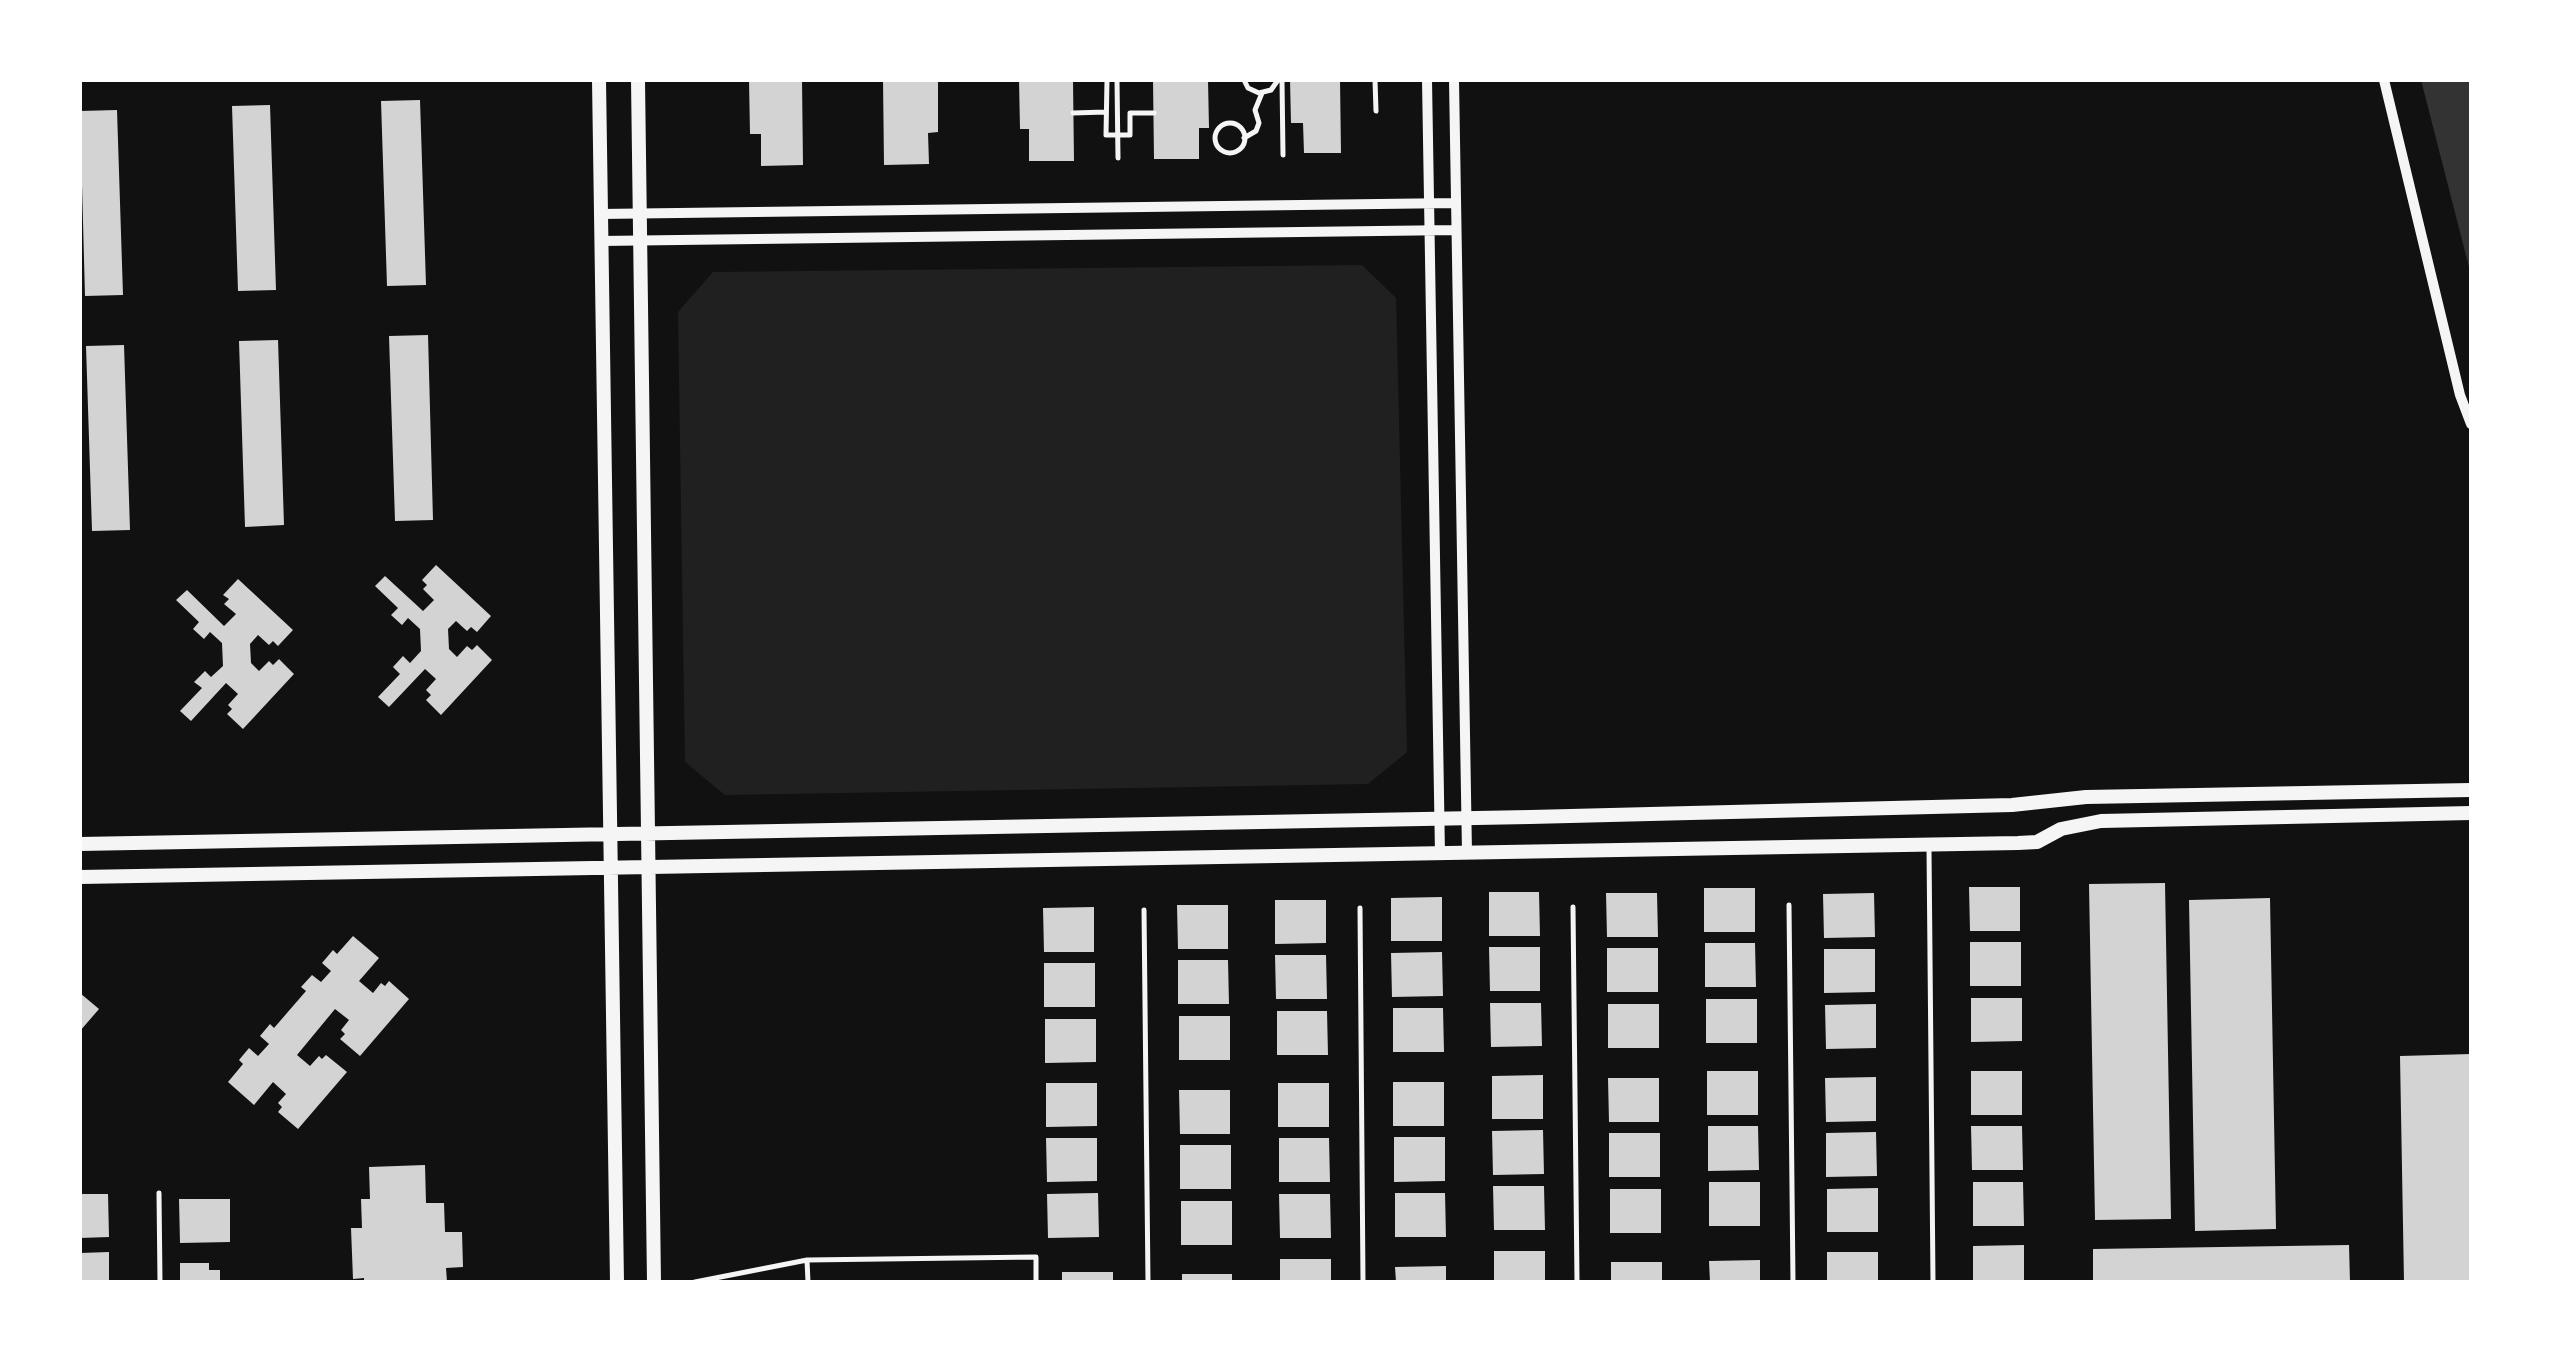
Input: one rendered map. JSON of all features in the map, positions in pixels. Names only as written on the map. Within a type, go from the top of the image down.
[{"type":"street","points":[[599,80],[617,1282]]},
{"type":"street","points":[[638,80],[654,1282]]},
{"type":"street","points":[[1427,80],[1440,854]]},
{"type":"street","points":[[1454,80],[1467,853]]},
{"type":"street","points":[[2384,80],[2460,395],[2471,424]]},
{"type":"street","points":[[600,214],[1456,203]]},
{"type":"street","points":[[601,241],[1456,230]]},
{"type":"street","points":[[80,844],[1440,819],[2012,805],[2086,797],[2471,790]]},
{"type":"street","points":[[80,877],[1929,845],[2036,842],[2061,828],[2100,821],[2471,813]]},
{"type":"lane","points":[[1375,80],[1376,112]]},
{"type":"lane","points":[[1929,845],[1933,1282]]},
{"type":"lane","points":[[1789,905],[1793,1282]]},
{"type":"lane","points":[[1573,907],[1576,1282]]},
{"type":"lane","points":[[1360,908],[1363,1282]]},
{"type":"lane","points":[[1144,910],[1148,1282]]},
{"type":"lane","points":[[159,1194],[160,1282]]},
{"type":"lane","points":[[695,1282],[807,1260],[1036,1258],[1036,1282]]},
{"type":"lane","points":[[807,1260],[808,1282]]},
{"type":"path","points":[[1107,80],[1106,135],[1130,135],[1130,113],[1154,113]]},
{"type":"path","points":[[1117,80],[1118,158]]},
{"type":"path","points":[[1244,80],[1254,92],[1262,93],[1280,80]]},
{"type":"path","points":[[1280,80],[1283,154]]},
{"type":"path","points":[[1244,138],[1238,126],[1229,123],[1220,127],[1215,136],[1217,146],[1229,153],[1242,147],[1244,138],[1256,131],[1259,124],[1255,110],[1262,93]]},
{"type":"path","points":[[1107,94],[1117,94]]},
{"type":"path","points":[[1073,113],[1106,112]]},
{"type":"shaded area","points":[[2421,80],[2471,80],[2471,275]]},
{"type":"shaded area","points":[[1362,265],[1396,298],[1407,752],[1368,784],[725,795],[685,762],[678,312],[713,272]]},
{"type":"building","points":[[749,80],[802,80],[803,165],[761,166],[761,134],[750,134]]},
{"type":"building","points":[[883,80],[938,80],[938,132],[928,133],[929,164],[884,165]]},
{"type":"building","points":[[1019,80],[1073,80],[1074,161],[1029,161],[1029,129],[1020,129]]},
{"type":"building","points":[[1153,80],[1208,80],[1209,128],[1199,128],[1199,159],[1154,159]]},
{"type":"building","points":[[1290,80],[1340,80],[1341,153],[1304,153],[1303,123],[1291,123]]},
{"type":"building","points":[[420,100],[426,285],[387,286],[381,101]]},
{"type":"building","points":[[270,105],[276,290],[238,291],[232,106]]},
{"type":"building","points":[[117,110],[123,295],[85,296],[80,111]]},
{"type":"building","points":[[428,335],[433,520],[395,521],[389,336]]},
{"type":"building","points":[[278,340],[284,525],[245,527],[239,341]]},
{"type":"building","points":[[124,345],[130,530],[92,531],[86,346]]},
{"type":"building","points":[[436,565],[491,616],[477,632],[471,627],[467,631],[456,621],[448,629],[449,649],[457,657],[467,646],[472,650],[477,645],[492,660],[441,715],[426,700],[431,695],[426,690],[436,679],[425,669],[389,707],[378,697],[400,674],[393,667],[403,656],[410,663],[421,651],[420,629],[408,618],[402,625],[391,615],[398,608],[375,586],[385,576],[423,611],[434,600],[423,589],[427,585],[422,580]]},
{"type":"building","points":[[238,579],[293,630],[278,646],[273,641],[269,645],[258,635],[250,644],[251,663],[259,671],[269,661],[273,665],[279,659],[294,674],[243,729],[227,714],[232,709],[228,705],[238,694],[226,683],[191,721],[180,711],[202,688],[194,682],[205,671],[211,677],[223,666],[222,643],[210,632],[204,639],[193,629],[199,622],[176,600],[187,590],[224,626],[236,614],[224,604],[229,599],[223,595]]},
{"type":"building","points":[[2165,883],[2171,1219],[2095,1220],[2089,884]]},
{"type":"building","points":[[1969,887],[2020,887],[2020,931],[1970,931]]},
{"type":"building","points":[[1704,888],[1755,888],[1755,932],[1704,932]]},
{"type":"building","points":[[1489,892],[1539,892],[1540,936],[1489,936]]},
{"type":"building","points":[[1606,893],[1657,893],[1658,937],[1607,937]]},
{"type":"building","points":[[1874,893],[1875,937],[1824,938],[1823,894]]},
{"type":"building","points":[[1442,897],[1442,941],[1391,941],[1391,898]]},
{"type":"building","points":[[2270,898],[2276,1229],[2195,1231],[2189,900]]},
{"type":"building","points":[[1275,900],[1326,900],[1326,943],[1275,944]]},
{"type":"building","points":[[1177,905],[1228,905],[1228,949],[1178,949]]},
{"type":"building","points":[[1094,907],[1094,952],[1044,952],[1043,908]]},
{"type":"building","points":[[353,936],[379,958],[359,981],[373,993],[381,983],[385,986],[389,981],[409,999],[360,1056],[340,1039],[349,1020],[335,1009],[297,1055],[310,1066],[319,1056],[322,1059],[326,1055],[347,1072],[298,1129],[278,1112],[282,1107],[278,1103],[286,1094],[273,1082],[254,1105],[228,1082],[243,1064],[239,1060],[249,1048],[258,1056],[269,1044],[260,1036],[270,1024],[274,1028],[306,991],[301,987],[312,975],[321,982],[331,971],[322,963],[333,950],[337,954]]},
{"type":"building","points":[[1970,942],[2021,942],[2021,986],[1970,986]]},
{"type":"building","points":[[1705,943],[1755,943],[1756,987],[1705,987]]},
{"type":"building","points":[[1489,947],[1540,947],[1540,991],[1490,991]]},
{"type":"building","points":[[1607,948],[1658,948],[1658,992],[1607,992]]},
{"type":"building","points":[[1824,949],[1875,949],[1875,992],[1824,993]]},
{"type":"building","points":[[1442,952],[1443,996],[1392,997],[1391,953]]},
{"type":"building","points":[[1275,955],[1326,955],[1327,999],[1276,999]]},
{"type":"building","points":[[1178,960],[1228,960],[1229,1004],[1178,1004]]},
{"type":"building","points":[[1044,963],[1095,963],[1095,1007],[1044,1007]]},
{"type":"building","points":[[80,993],[99,1009],[80,1031]]},
{"type":"building","points":[[1971,998],[2022,998],[2022,1041],[1971,1042]]},
{"type":"building","points":[[1706,999],[1757,999],[1757,1043],[1706,1043]]},
{"type":"building","points":[[1490,1003],[1541,1003],[1542,1046],[1491,1047]]},
{"type":"building","points":[[1608,1004],[1659,1004],[1659,1048],[1608,1048]]},
{"type":"building","points":[[1876,1004],[1876,1048],[1826,1049],[1825,1005]]},
{"type":"building","points":[[1393,1008],[1443,1008],[1444,1052],[1393,1052]]},
{"type":"building","points":[[1277,1011],[1327,1011],[1328,1055],[1277,1055]]},
{"type":"building","points":[[1179,1016],[1230,1016],[1230,1060],[1179,1060]]},
{"type":"building","points":[[1045,1019],[1096,1019],[1096,1062],[1045,1063]]},
{"type":"building","points":[[2471,1054],[2471,1282],[2404,1282],[2400,1056]]},
{"type":"building","points":[[1707,1071],[1758,1071],[1758,1115],[1707,1115]]},
{"type":"building","points":[[1971,1071],[2022,1071],[2022,1115],[1971,1115]]},
{"type":"building","points":[[1543,1075],[1543,1119],[1492,1119],[1492,1076]]},
{"type":"building","points":[[1876,1077],[1876,1121],[1826,1122],[1825,1078]]},
{"type":"building","points":[[1608,1078],[1659,1078],[1659,1122],[1609,1122]]},
{"type":"building","points":[[1393,1082],[1444,1082],[1444,1126],[1393,1126]]},
{"type":"building","points":[[1046,1083],[1097,1083],[1097,1126],[1046,1127]]},
{"type":"building","points":[[1278,1083],[1329,1083],[1329,1127],[1278,1127]]},
{"type":"building","points":[[1179,1090],[1230,1090],[1230,1134],[1180,1134]]},
{"type":"building","points":[[1708,1126],[1758,1126],[1759,1170],[1708,1171]]},
{"type":"building","points":[[1971,1126],[2022,1126],[2023,1170],[1972,1170]]},
{"type":"building","points":[[1543,1130],[1544,1174],[1493,1175],[1492,1131]]},
{"type":"building","points":[[1876,1132],[1877,1176],[1826,1177],[1826,1133]]},
{"type":"building","points":[[1609,1133],[1660,1133],[1660,1177],[1609,1177]]},
{"type":"building","points":[[1394,1137],[1445,1137],[1445,1181],[1394,1182]]},
{"type":"building","points":[[1046,1138],[1097,1138],[1097,1181],[1047,1182]]},
{"type":"building","points":[[1279,1138],[1329,1138],[1330,1182],[1279,1182]]},
{"type":"building","points":[[1180,1145],[1231,1145],[1231,1189],[1180,1189]]},
{"type":"building","points":[[425,1165],[426,1203],[444,1203],[445,1232],[462,1232],[463,1267],[446,1268],[447,1282],[353,1279],[351,1228],[362,1228],[361,1199],[370,1199],[369,1167]]},
{"type":"building","points":[[1709,1182],[1760,1182],[1760,1226],[1709,1226]]},
{"type":"building","points":[[1973,1182],[2023,1182],[2024,1226],[1973,1226]]},
{"type":"building","points":[[1493,1186],[1544,1186],[1545,1230],[1494,1230]]},
{"type":"building","points":[[1878,1188],[1878,1232],[1827,1232],[1827,1189]]},
{"type":"building","points":[[1610,1189],[1661,1189],[1661,1233],[1610,1233]]},
{"type":"building","points":[[1098,1193],[1099,1237],[1048,1238],[1047,1194]]},
{"type":"building","points":[[1395,1193],[1445,1193],[1446,1237],[1395,1237]]},
{"type":"building","points":[[80,1194],[108,1194],[109,1237],[80,1238]]},
{"type":"building","points":[[1279,1194],[1330,1194],[1331,1238],[1280,1238]]},
{"type":"building","points":[[179,1199],[230,1199],[230,1242],[180,1243]]},
{"type":"building","points":[[1181,1201],[1232,1201],[1232,1245],[1181,1245]]},
{"type":"building","points":[[2024,1245],[2024,1282],[1973,1282],[1973,1246]]},
{"type":"building","points":[[2349,1245],[2350,1282],[2093,1282],[2093,1249]]},
{"type":"building","points":[[1494,1251],[1545,1251],[1545,1282],[1494,1282]]},
{"type":"building","points":[[109,1252],[109,1282],[80,1282],[80,1253]]},
{"type":"building","points":[[1827,1252],[1878,1252],[1878,1282],[1827,1282]]},
{"type":"building","points":[[1280,1259],[1331,1259],[1331,1282],[1280,1282]]},
{"type":"building","points":[[1760,1260],[1760,1282],[1710,1282],[1709,1261]]},
{"type":"building","points":[[1611,1262],[1662,1262],[1662,1282],[1611,1282]]},
{"type":"building","points":[[180,1263],[209,1263],[209,1270],[220,1270],[220,1282],[180,1282]]},
{"type":"building","points":[[1446,1266],[1446,1282],[1396,1282],[1395,1267]]},
{"type":"building","points":[[1062,1272],[1113,1272],[1113,1282],[1062,1282]]},
{"type":"building","points":[[1182,1274],[1232,1274],[1232,1282],[1182,1282]]}]
